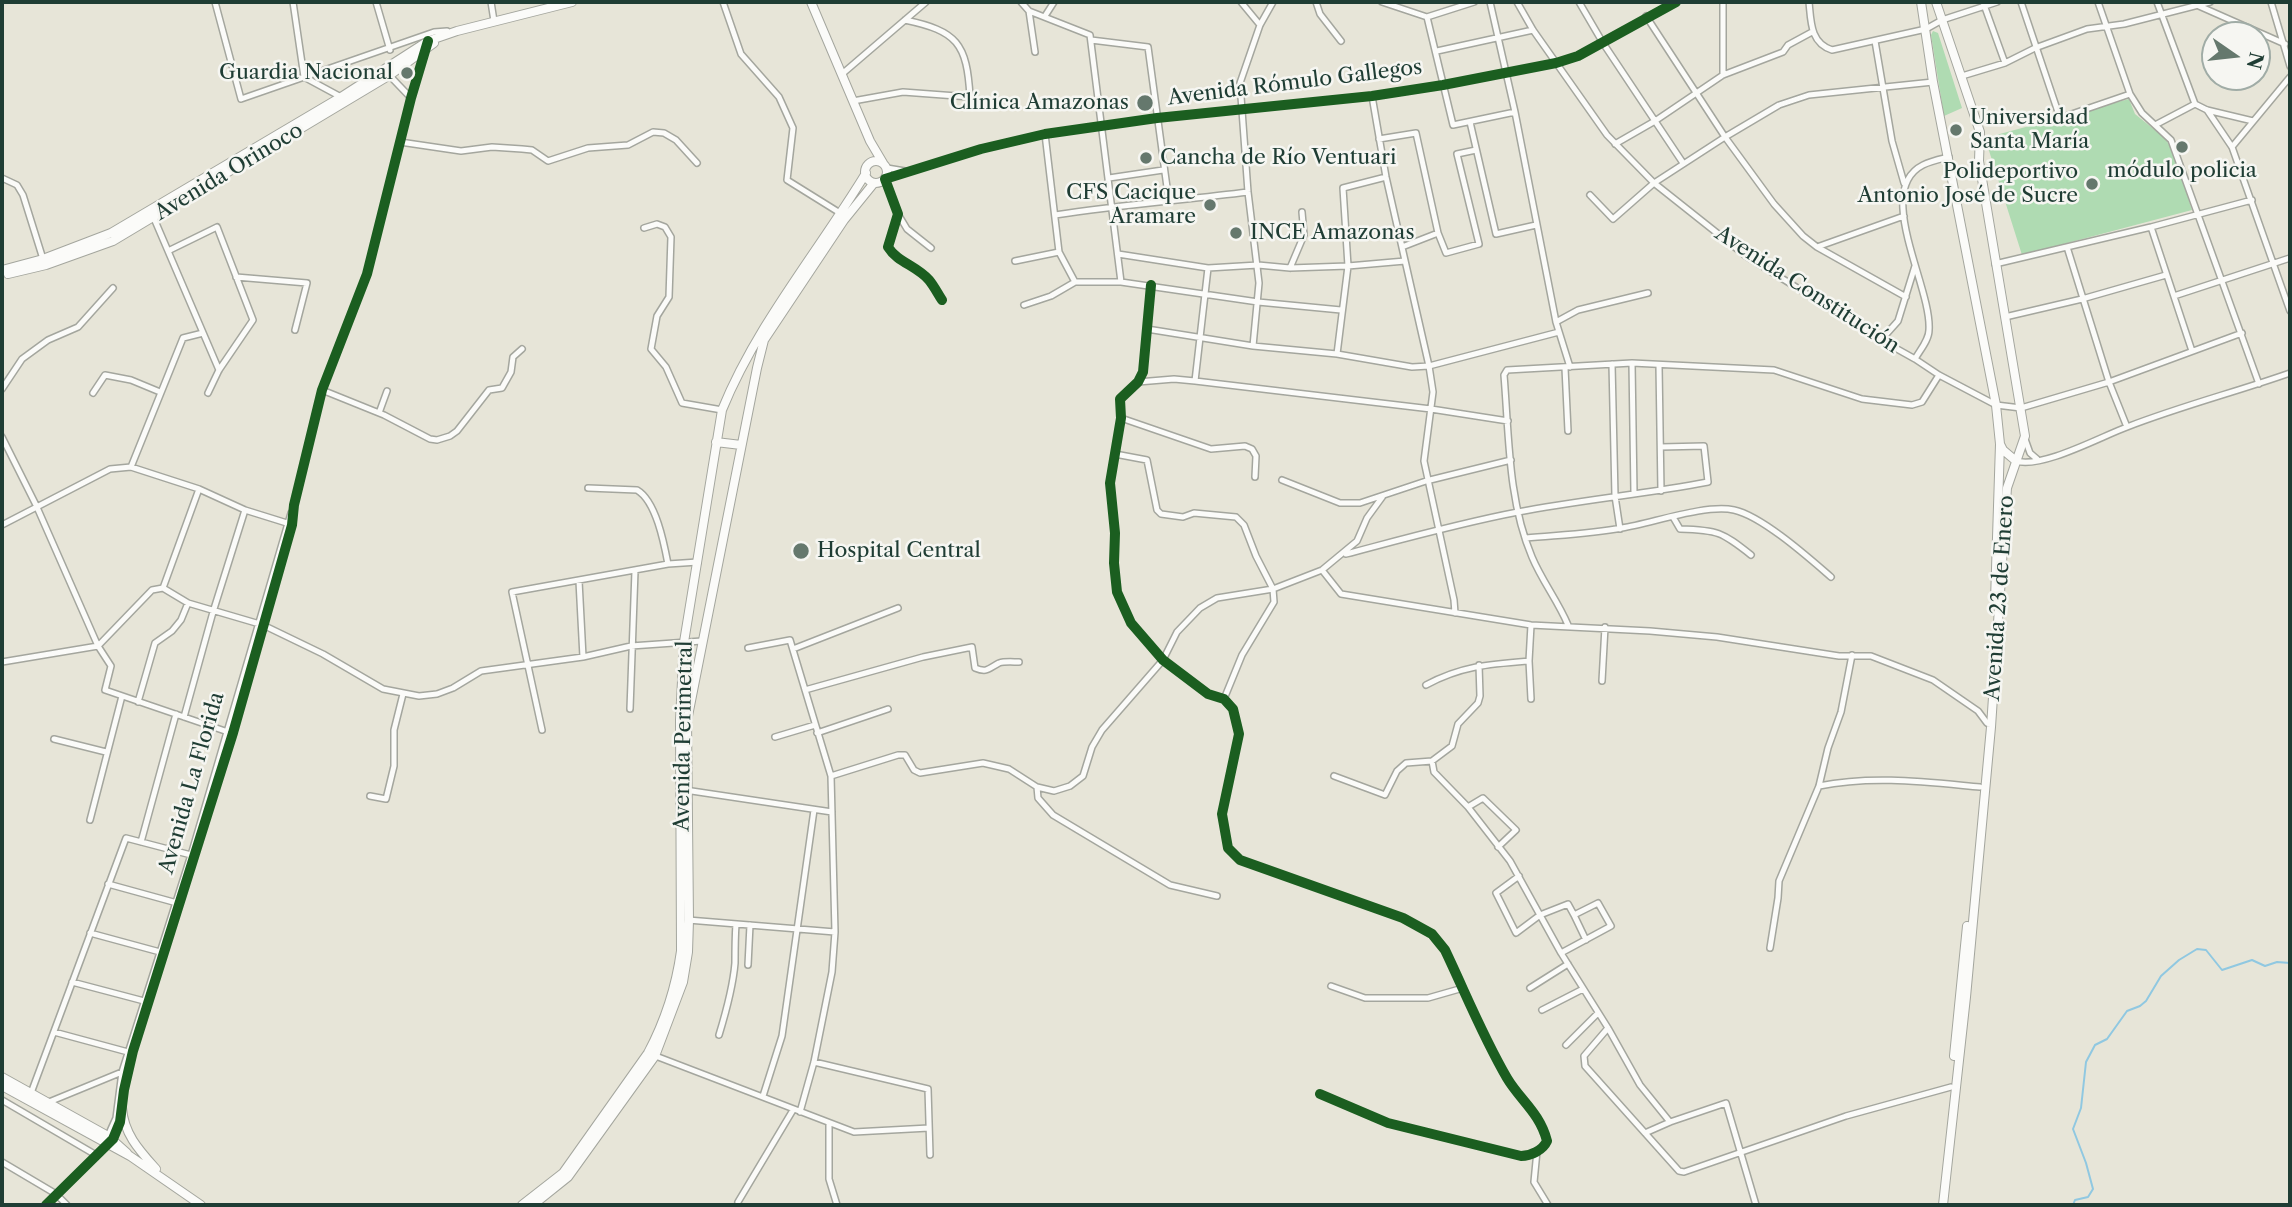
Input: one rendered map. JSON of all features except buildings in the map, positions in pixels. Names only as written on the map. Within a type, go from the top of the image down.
[{"type":"main road","name":"Avenida Orinoco","points":[[2,276],[46,265],[113,241],[387,73],[440,37],[572,2]]},
{"type":"main road","points":[[811,2],[870,141],[885,165],[885,179],[874,183],[867,177],[866,171],[870,141]]},
{"type":"main road","name":"Avenida 23 de Enero","points":[[1920,2],[1996,405],[2000,444],[1994,628],[1987,723],[1940,1205]]},
{"type":"main road","name":"Avenida 23 de Enero","points":[[1936,2],[1980,132],[1979,161],[2025,436],[2007,488],[1998,643],[1966,997],[1940,1205]]},
{"type":"main road","name":"Avenida Orinoco","points":[[2,270],[43,259],[111,233],[341,97],[387,73]]},
{"type":"main road","points":[[866,171],[873,161],[885,165]]},
{"type":"main road","name":"Avenida Perimetral","points":[[685,790],[680,720],[684,642],[722,410],[761,333],[866,171]]},
{"type":"main road","name":"Avenida Perimetral","points":[[522,1205],[564,1173],[663,1038],[683,982],[688,952],[685,919],[687,721],[764,340],[850,212],[874,183]]},
{"type":"main road","points":[[716,442],[741,444]]},
{"type":"main road","points":[[2000,444],[2016,461]]},
{"type":"main road","points":[[2007,453],[2016,454],[2021,448]]},
{"type":"main road","name":"Avenida Perimetral","points":[[533,1205],[568,1177],[651,1054]]},
{"type":"main road","points":[[2,1077],[49,1102],[200,1205]]},
{"type":"main road","points":[[2,1086],[108,1141]]},
{"type":"main road","points":[[122,1108],[124,1125],[133,1143],[167,1182]]},
{"type":"street","points":[[215,2],[241,99],[434,33],[457,31]]},
{"type":"street","points":[[293,2],[304,77]]},
{"type":"street","points":[[376,2],[390,50]]},
{"type":"street","points":[[491,2],[494,21]]},
{"type":"street","points":[[723,2],[741,54],[779,97],[793,128],[786,180],[840,213]]},
{"type":"street","points":[[842,74],[926,2]]},
{"type":"street","points":[[1021,2],[1028,11],[1035,52]]},
{"type":"street","points":[[1045,16],[1054,2]]},
{"type":"street","points":[[1241,2],[1260,24]]},
{"type":"street","points":[[1253,346],[1258,302],[1258,265],[1248,192],[1240,83],[1260,24],[1273,2]]},
{"type":"street","points":[[1316,2],[1340,41]]},
{"type":"street","points":[[1382,2],[1427,17],[1474,2]]},
{"type":"street","points":[[1490,2],[1515,112],[1556,322],[1568,367],[1568,431]]},
{"type":"street","name":"Avenida Constitución","points":[[1517,2],[1533,30],[1615,144],[1654,183],[1746,256],[1881,340],[1996,405],[2021,408]]},
{"type":"street","points":[[1579,2],[1602,43],[1684,163]]},
{"type":"street","name":"Avenida Rómulo Gallegos","points":[[885,179],[981,149],[1045,134],[1157,118],[1371,96],[1556,63],[1578,56],[1646,16],[1676,2]]},
{"type":"street","points":[[1723,2],[1723,75]]},
{"type":"street","points":[[1809,2],[1812,32],[1822,46],[1832,50],[1926,29],[1984,4],[1997,2]]},
{"type":"street","points":[[2021,2],[2060,118],[2130,94]]},
{"type":"street","points":[[2098,2],[2130,94],[2142,113],[2157,124],[2171,140],[2259,384]]},
{"type":"street","points":[[2157,2],[2195,104],[2207,110],[2253,121]]},
{"type":"street","points":[[1962,76],[2005,63],[2035,48],[2087,29],[2106,27],[2210,2]]},
{"type":"street","points":[[2271,2],[2290,66]]},
{"type":"street","points":[[1984,4],[2005,63]]},
{"type":"street","points":[[2199,6],[2285,44]]},
{"type":"street","points":[[1028,11],[1090,35],[1121,282]]},
{"type":"street","points":[[1646,16],[1725,136],[1774,204],[1803,236],[1817,247],[1906,297]]},
{"type":"street","points":[[1427,17],[1453,125],[1515,112]]},
{"type":"street","points":[[853,101],[903,92],[970,97],[969,74],[956,39],[934,26],[905,20]]},
{"type":"street","points":[[1437,51],[1533,30]]},
{"type":"street","points":[[1615,144],[1655,121],[1723,75],[1783,52],[1788,45],[1812,32]]},
{"type":"street","points":[[1091,40],[1148,47],[1169,202]]},
{"type":"street","points":[[1875,41],[1892,141],[1905,183]]},
{"type":"street","name":"Avenida La Florida","points":[[108,1141],[116,1118],[122,1072],[177,903],[261,625],[322,390],[362,288],[426,46]]},
{"type":"street","points":[[387,73],[411,98]]},
{"type":"street","points":[[304,77],[341,97]]},
{"type":"street","points":[[2232,147],[2290,77]]},
{"type":"street","points":[[1590,195],[1613,219],[1654,183],[1725,136],[1779,105],[1799,98],[1933,82]]},
{"type":"street","points":[[1371,96],[1385,177],[1429,366],[1433,392],[1424,461],[1426,481],[1455,613]]},
{"type":"street","points":[[2157,124],[2195,104]]},
{"type":"street","points":[[2207,110],[2232,147],[2290,311]]},
{"type":"street","points":[[1470,122],[1496,234],[1536,225]]},
{"type":"street","points":[[400,142],[461,152],[492,147],[532,150],[548,161],[588,148],[628,145],[653,132],[664,133],[676,140],[696,163]]},
{"type":"street","points":[[1379,139],[1416,133],[1438,233],[1446,253],[1479,244],[1457,154],[1476,150]]},
{"type":"street","points":[[1045,134],[1059,252],[1075,282]]},
{"type":"street","points":[[1915,359],[1930,333],[1928,313],[1903,216],[1902,194],[1905,183],[1922,165],[1949,157]]},
{"type":"street","name":"Avenida Rómulo Gallegos","points":[[885,165],[908,171]]},
{"type":"street","points":[[1109,178],[1163,170]]},
{"type":"street","points":[[1337,354],[1348,266],[1343,188],[1385,177]]},
{"type":"street","points":[[2,178],[17,185],[23,195],[43,259]]},
{"type":"street","points":[[885,179],[898,215],[907,229],[930,248]]},
{"type":"street","points":[[1055,215],[1248,192]]},
{"type":"street","points":[[1995,264],[2252,200]]},
{"type":"street","points":[[1290,268],[1304,235],[1302,212]]},
{"type":"street","points":[[898,215],[888,247],[893,255],[930,280],[942,300]]},
{"type":"street","points":[[153,216],[219,370]]},
{"type":"street","points":[[1817,247],[1903,216]]},
{"type":"street","points":[[644,228],[657,224],[665,227],[671,237],[669,297],[657,316],[651,349],[666,367],[682,404],[722,410]]},
{"type":"street","points":[[168,251],[217,227],[253,320],[219,370],[208,393]]},
{"type":"street","points":[[2151,227],[2192,351]]},
{"type":"street","points":[[1402,247],[1438,233]]},
{"type":"street","points":[[2067,247],[2109,382],[2127,427]]},
{"type":"street","points":[[1015,261],[1059,252]]},
{"type":"street","points":[[1118,254],[1208,268],[1258,265],[1290,268],[1348,266],[1405,261]]},
{"type":"street","points":[[2174,296],[2290,258]]},
{"type":"street","points":[[1881,340],[1898,321],[1916,263]]},
{"type":"street","points":[[1195,381],[1208,268]]},
{"type":"street","points":[[2005,317],[2166,275]]},
{"type":"street","points":[[236,277],[307,283],[295,330]]},
{"type":"street","points":[[1024,305],[1051,296],[1075,282],[1121,282],[1258,302],[1341,310]]},
{"type":"street","points":[[1151,285],[1143,372],[1138,382],[1119,399],[1121,418],[1110,483],[1117,592],[1131,622],[1163,660],[1208,694],[1224,699],[1233,709],[1239,734],[1222,814],[1228,848],[1240,860],[1419,926],[1432,934],[1445,950],[1508,1080],[1530,1105],[1547,1141],[1544,1148],[1521,1156],[1388,1123],[1320,1094]]},
{"type":"street","points":[[2,389],[22,359],[48,340],[78,327],[113,288]]},
{"type":"street","points":[[1556,322],[1578,310],[1648,293]]},
{"type":"street","points":[[1147,329],[1253,346],[1337,354],[1412,367],[1429,366],[1559,332]]},
{"type":"street","points":[[131,467],[183,338],[203,333]]},
{"type":"street","points":[[2021,408],[2109,382],[2242,333]]},
{"type":"street","points":[[322,390],[379,413],[430,439],[442,440],[457,431],[489,390],[502,388],[511,372],[513,357],[522,349]]},
{"type":"street","points":[[1568,625],[1557,600],[1532,558],[1518,512],[1504,375],[1507,370],[1632,363],[1774,370],[1862,399],[1912,405],[1922,402],[1939,375]]},
{"type":"street","points":[[1632,363],[1634,493]]},
{"type":"street","points":[[1612,364],[1615,496],[1620,529]]},
{"type":"street","points":[[1660,366],[1661,491]]},
{"type":"street","points":[[2016,461],[2029,462],[2079,448],[2127,427],[2290,373]]},
{"type":"street","points":[[93,393],[105,375],[131,380],[160,392]]},
{"type":"street","points":[[1138,382],[1174,379],[1195,381],[1431,409],[1508,421]]},
{"type":"street","points":[[379,413],[387,391]]},
{"type":"street","points":[[1121,418],[1211,449],[1245,446],[1252,449],[1256,456],[1255,477]]},
{"type":"street","points":[[2025,436],[2029,453],[2037,459]]},
{"type":"street","points":[[2,437],[36,505],[98,646],[111,666],[105,690],[230,732],[133,1051],[120,1122],[96,1155],[46,1205]]},
{"type":"street","points":[[1344,554],[1518,512],[1708,482],[1704,446],[1661,447]]},
{"type":"street","points":[[1115,454],[1147,460],[1157,510],[1161,514],[1183,517],[1194,513],[1236,517],[1244,525],[1273,589],[1274,602],[1242,655],[1224,699]]},
{"type":"street","points":[[1282,480],[1340,503],[1360,503],[1426,481],[1511,460]]},
{"type":"street","points":[[2,524],[110,469],[131,467],[199,489],[245,510],[289,524]]},
{"type":"street","points":[[588,488],[642,493],[659,520],[668,564]]},
{"type":"street","points":[[163,588],[199,489]]},
{"type":"street","points":[[831,776],[905,755],[914,770],[920,773],[983,763],[1009,769],[1037,787],[1054,791],[1070,786],[1083,776],[1091,747],[1102,730],[1163,660],[1177,632],[1200,608],[1217,598],[1273,589],[1322,570],[1357,541],[1367,518],[1383,496]]},
{"type":"street","points":[[1525,538],[1620,529],[1713,509],[1734,510],[1756,519],[1811,559],[1831,578]]},
{"type":"street","points":[[184,717],[245,510]]},
{"type":"street","points":[[1673,517],[1680,529],[1704,529],[1726,535],[1751,555]]},
{"type":"street","points":[[542,730],[512,592],[668,564],[698,562]]},
{"type":"street","points":[[630,709],[635,570]]},
{"type":"street","points":[[1322,570],[1341,594],[1455,613],[1531,625],[1605,627],[1883,659],[1933,680],[1978,711],[1987,723]]},
{"type":"street","points":[[579,581],[583,657]]},
{"type":"street","points":[[2,662],[98,646],[152,590],[163,588],[188,603],[261,625],[323,654],[383,689],[419,696],[437,694],[453,688],[481,671],[583,657],[631,646],[702,641]]},
{"type":"street","points":[[138,702],[155,643],[172,631],[181,620],[188,603]]},
{"type":"street","points":[[793,649],[898,608]]},
{"type":"street","points":[[1531,625],[1531,699]]},
{"type":"street","points":[[1602,681],[1605,627]]},
{"type":"street","points":[[738,1202],[797,1111],[814,1062],[832,972],[835,932],[831,776],[793,649],[790,640],[748,648]]},
{"type":"street","points":[[805,690],[923,657],[972,647],[975,668],[984,672],[999,663],[1019,662]]},
{"type":"street","points":[[1770,948],[1779,898],[1779,881],[1819,786],[1828,748],[1841,712],[1852,655]]},
{"type":"street","points":[[1426,685],[1447,674],[1479,665],[1529,662]]},
{"type":"street","points":[[1334,776],[1385,795],[1397,771],[1406,763],[1432,761],[1452,746],[1458,724],[1478,703],[1479,665]]},
{"type":"street","points":[[370,796],[386,799],[394,766],[394,730],[403,694]]},
{"type":"street","points":[[90,820],[122,696]]},
{"type":"street","points":[[775,737],[888,709]]},
{"type":"street","points":[[141,842],[176,715]]},
{"type":"street","points":[[54,739],[106,751]]},
{"type":"street","points":[[1432,761],[1434,772],[1468,807],[1519,876],[1561,953],[1640,1085],[1670,1122]]},
{"type":"street","points":[[1819,786],[1845,780],[1889,778],[1980,787]]},
{"type":"street","points":[[1037,787],[1038,798],[1053,816],[1170,885],[1217,897]]},
{"type":"street","points":[[685,790],[832,812]]},
{"type":"street","points":[[1468,807],[1483,798],[1516,830],[1498,847]]},
{"type":"street","points":[[763,1096],[782,1036],[814,810]]},
{"type":"street","points":[[32,1093],[125,838],[191,855]]},
{"type":"street","points":[[1519,876],[1496,894],[1516,933],[1540,915],[1568,904],[1586,940]]},
{"type":"street","points":[[108,884],[177,903]]},
{"type":"street","points":[[1561,953],[1611,926],[1598,903],[1574,915]]},
{"type":"street","points":[[685,919],[835,932]]},
{"type":"street","points":[[719,1035],[732,982],[736,924]]},
{"type":"street","points":[[748,965],[750,925]]},
{"type":"street","points":[[90,933],[160,952]]},
{"type":"street","points":[[1530,988],[1568,964]]},
{"type":"street","points":[[72,982],[144,1001]]},
{"type":"street","points":[[1331,986],[1365,998],[1427,998],[1463,988]]},
{"type":"street","points":[[1542,1010],[1583,989]]},
{"type":"street","points":[[1566,1045],[1598,1013]]},
{"type":"street","points":[[1608,1028],[1584,1056],[1583,1061],[1679,1171],[1684,1172],[1846,1116],[1951,1087]]},
{"type":"street","points":[[54,1032],[128,1052]]},
{"type":"street","points":[[651,1054],[854,1132],[929,1128]]},
{"type":"street","points":[[814,1062],[928,1089],[930,1155]]},
{"type":"street","points":[[49,1102],[122,1072]]},
{"type":"street","points":[[2,1100],[96,1155]]},
{"type":"street","points":[[1645,1133],[1726,1103],[1756,1205]]},
{"type":"street","points":[[829,1124],[829,1179],[837,1205]]},
{"type":"street","points":[[1537,1151],[1534,1182],[1548,1205]]},
{"type":"street","points":[[2,1162],[56,1194],[67,1205]]},
{"type":"green space","points":[[1933,31],[1938,33],[1962,108],[1944,116],[1931,35]]},
{"type":"green space","name":"Polideportivo Antonio José de Sucre","points":[[2129,99],[2135,114],[2166,139],[2175,157],[2192,210],[2022,255],[1985,138]]},
{"type":"waterway","points":[[2073,1205],[2075,1200],[2088,1197],[2093,1189],[2073,1129],[2081,1108],[2086,1062],[2095,1045],[2107,1039],[2127,1011],[2146,1001],[2161,976],[2197,949],[2206,950],[2222,970],[2252,960],[2265,966],[2277,962],[2290,963]]},
{"type":"cycle path","points":[[942,300],[924,275],[897,257],[888,247],[898,214],[885,179],[981,149],[1045,134],[1157,118],[1372,96],[1556,63],[1578,56],[1676,2]]},
{"type":"cycle path","points":[[46,1205],[113,1139],[120,1122],[133,1051],[233,733],[292,525],[294,505],[322,390],[367,274],[428,41]]},
{"type":"cycle path","points":[[1151,285],[1143,372],[1138,382],[1120,399],[1121,418],[1110,483],[1117,592],[1131,623],[1163,660],[1208,694],[1224,699],[1233,709],[1239,734],[1222,814],[1228,848],[1240,860],[1403,918],[1432,934],[1445,950],[1498,1062],[1512,1086],[1540,1122],[1547,1141],[1536,1152],[1521,1156],[1388,1123],[1320,1094]]},
{"type":"place","name":"Guardia Nacional","points":[[407,73]]},
{"type":"place","name":"Clínica Amazonas","points":[[1145,103]]},
{"type":"place","name":"Universidad Santa María","points":[[1956,130]]},
{"type":"place","name":"módulo policia","points":[[2182,147]]},
{"type":"place","name":"Cancha de Río Ventuari","points":[[1146,158]]},
{"type":"place","name":"Polideportivo Antonio José de Sucre","points":[[2092,184]]},
{"type":"place","name":"CFS Cacique Aramare","points":[[1210,205]]},
{"type":"place","name":"INCE Amazonas","points":[[1236,233]]},
{"type":"place","name":"Hospital Central","points":[[801,551]]}]
